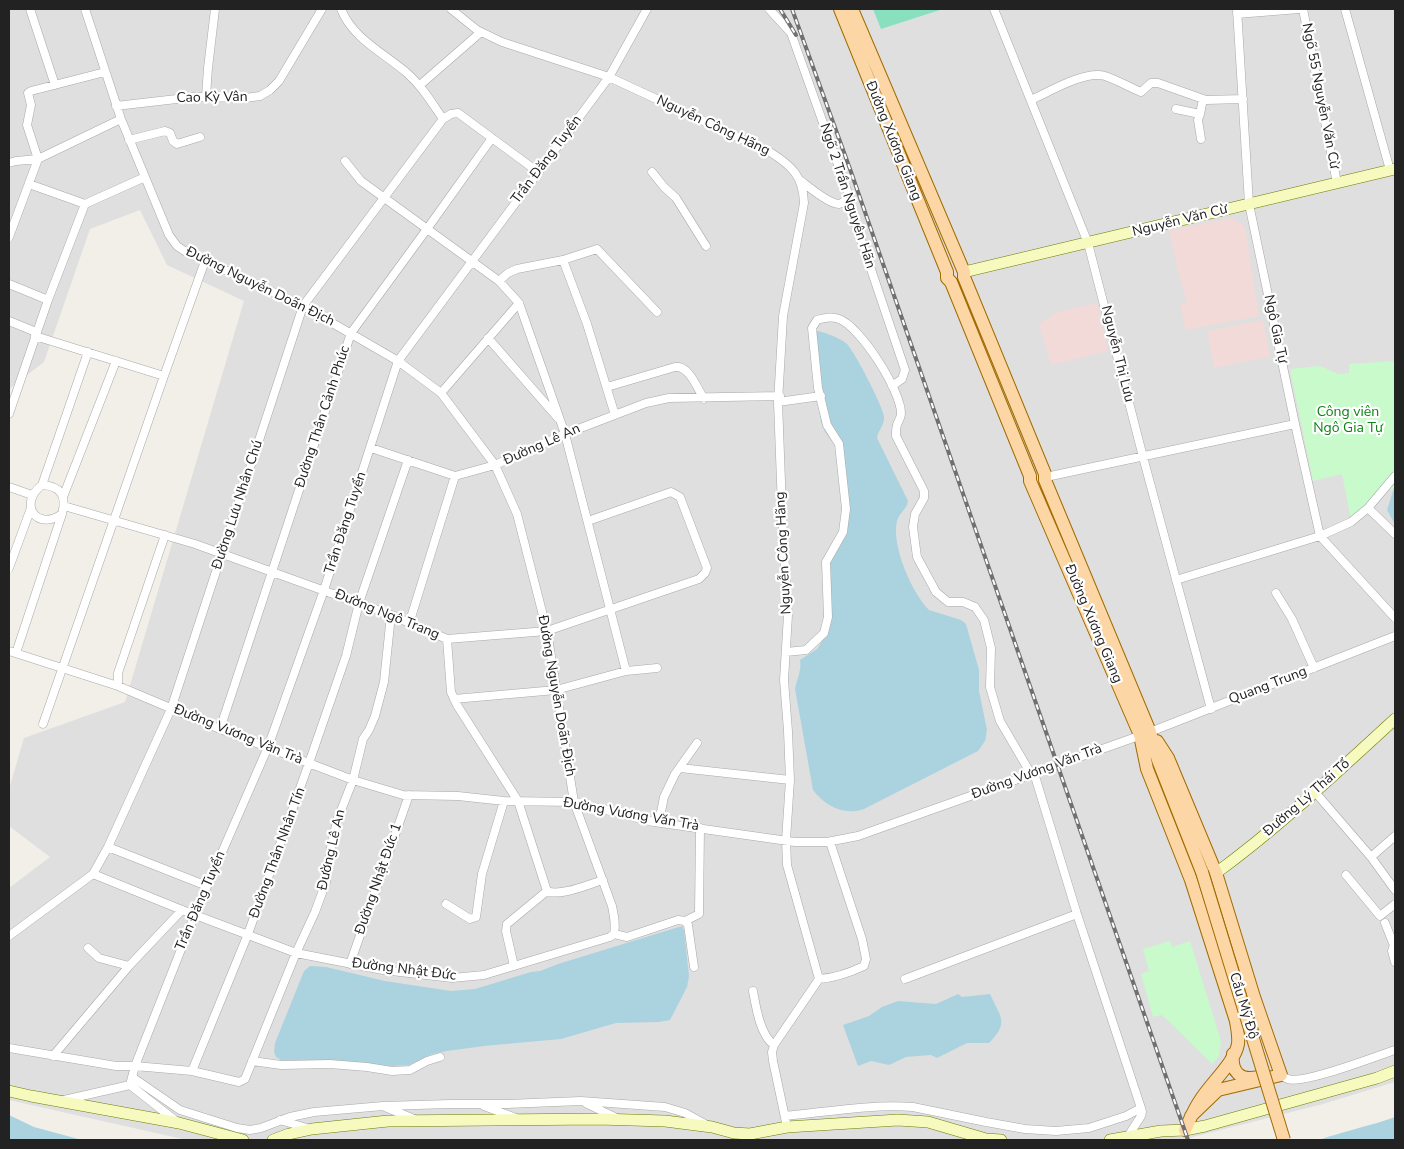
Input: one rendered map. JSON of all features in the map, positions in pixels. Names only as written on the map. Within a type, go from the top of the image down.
[{"type":"main road","name":"Đường Xương Giang","points":[[840,9],[1032,480],[1158,760],[1202,872]]},
{"type":"main road","name":"Đường Xương Giang","points":[[852,9],[963,272],[1045,476],[1145,734]]},
{"type":"main road","points":[[949,277],[954,266],[963,272]]},
{"type":"main road","points":[[1032,480],[1041,486],[1045,476]]},
{"type":"main road","points":[[1145,734],[1168,758],[1216,873],[1254,997],[1280,1073]]},
{"type":"main road","points":[[1145,734],[1147,769],[1191,880],[1236,1021],[1238,1044],[1202,1097],[1185,1130]]},
{"type":"main road","name":"Cầu Mỹ Độ","points":[[1202,872],[1284,1140]]},
{"type":"main road","points":[[1233,1054],[1233,1067],[1237,1073],[1245,1078],[1280,1073]]},
{"type":"main road","points":[[1191,1116],[1218,1090],[1280,1073]]},
{"type":"street","points":[[30,9],[55,85]]},
{"type":"street","name":"Đường Nguyễn Doãn Địch","points":[[85,9],[121,119],[169,235],[177,246],[205,261],[304,306],[398,362],[441,393],[495,465],[517,514],[547,631],[574,802]]},
{"type":"street","points":[[206,96],[215,9]]},
{"type":"street","name":"Cao Kỳ Vân","points":[[116,106],[171,98],[206,96],[245,98],[260,96],[280,81],[322,9]]},
{"type":"street","points":[[341,9],[345,18],[359,35],[408,74],[420,86],[443,119],[451,114],[458,113],[538,172]]},
{"type":"street","name":"Nguyễn Công Hãng","points":[[451,9],[481,32],[502,42],[609,77],[770,152],[784,161],[796,174],[803,188],[804,203],[783,316],[780,346],[779,399],[782,535],[788,615],[784,688],[790,780],[786,840],[788,865],[819,979]]},
{"type":"street","name":"Trần Đăng Tuyển","points":[[131,1081],[135,1066],[195,914],[268,747],[324,590],[398,362],[609,77],[646,9]]},
{"type":"street","name":"Ngõ 2 Trần Nguyên Hãn","points":[[769,9],[791,33],[849,197],[854,220],[905,370],[902,379],[892,386]]},
{"type":"street","name":"Nguyễn Thị Lưu","points":[[994,9],[1088,243],[1210,708]]},
{"type":"street","points":[[1237,11],[1299,9]]},
{"type":"street","name":"Ngõ 55 Nguyễn Văn Cừ","points":[[1303,9],[1337,183]]},
{"type":"street","points":[[1345,9],[1393,170]]},
{"type":"street","name":"Ngô Gia Tự","points":[[1237,11],[1249,204],[1320,536],[1395,618]]},
{"type":"street","points":[[420,86],[481,32]]},
{"type":"street","points":[[9,237],[38,159],[27,124],[31,106],[28,93],[105,72]]},
{"type":"street","points":[[1031,100],[1075,80],[1095,76],[1103,76],[1141,92],[1151,83],[1158,83],[1203,99],[1243,99]]},
{"type":"street","points":[[1201,139],[1198,120],[1203,99]]},
{"type":"street","points":[[1176,109],[1200,114]]},
{"type":"street","points":[[9,163],[38,159],[121,119]]},
{"type":"street","name":"Đường Lưu Nhân Chú","points":[[9,936],[93,874],[108,847],[171,709],[304,306],[443,119]]},
{"type":"street","points":[[130,140],[165,131],[170,134],[173,141],[177,144],[200,137]]},
{"type":"street","name":"Đường Thân Cảnh Phúc","points":[[220,729],[351,333],[492,138]]},
{"type":"street","points":[[345,162],[361,181],[499,281],[519,303],[565,434],[626,671]]},
{"type":"street","name":"Nguyễn Văn Cừ","points":[[963,272],[1393,170]]},
{"type":"street","points":[[652,172],[676,198],[706,246]]},
{"type":"street","points":[[29,184],[85,204],[145,177]]},
{"type":"street","points":[[799,180],[832,203],[844,202],[849,197]]},
{"type":"street","points":[[9,414],[11,402],[85,204]]},
{"type":"street","points":[[499,281],[508,273],[517,269],[563,260],[597,248],[657,312]]},
{"type":"street","points":[[563,260],[587,324],[615,415]]},
{"type":"street","points":[[43,724],[61,668],[205,261]]},
{"type":"street","points":[[9,284],[48,300]]},
{"type":"street","points":[[441,393],[519,303]]},
{"type":"street","points":[[786,652],[806,650],[824,632],[828,617],[826,562],[843,532],[846,509],[838,444],[827,425],[818,388],[812,328],[816,320],[828,317],[840,319],[853,327],[865,340],[892,386],[899,404],[901,415],[896,426],[896,436],[924,491],[924,498],[915,514],[913,527],[917,557],[936,592],[948,602],[962,602],[975,607],[984,620],[991,648],[990,687],[1000,721],[1032,774],[1141,1108],[1141,1116],[1127,1138]]},
{"type":"street","points":[[9,321],[36,334],[164,376]]},
{"type":"street","points":[[488,338],[561,421]]},
{"type":"street","points":[[9,568],[31,508],[32,495],[42,485],[88,352]]},
{"type":"street","points":[[63,497],[116,361]]},
{"type":"street","points":[[607,387],[675,367],[681,367],[686,370],[704,399]]},
{"type":"street","name":"Đường Lê An","points":[[455,476],[495,465],[565,434],[646,403],[669,398],[779,399],[821,396]]},
{"type":"street","points":[[1045,476],[1295,424]]},
{"type":"street","points":[[371,448],[455,476],[410,624]]},
{"type":"street","name":"Đường Thân Nhân Tín","points":[[192,1071],[248,934],[309,764],[346,656],[359,603],[408,460]]},
{"type":"street","points":[[1176,580],[1320,536],[1351,522],[1368,508],[1395,476]]},
{"type":"street","points":[[12,652],[64,506],[60,491],[50,486],[42,485]]},
{"type":"street","points":[[9,487],[32,495]]},
{"type":"street","name":"Đường Ngô Trang","points":[[64,506],[195,544],[391,615],[447,639],[547,631],[699,579],[705,573],[707,568],[680,497],[676,494],[671,492],[588,520]]},
{"type":"street","points":[[31,508],[35,516],[44,521],[62,514]]},
{"type":"street","points":[[1368,508],[1395,534]]},
{"type":"street","points":[[118,686],[118,673],[165,535]]},
{"type":"street","points":[[1276,593],[1292,619],[1314,668]]},
{"type":"street","name":"Đường Lê An","points":[[192,1071],[239,1082],[245,1079],[296,952],[322,895],[338,818],[353,780],[362,739],[369,730],[375,716],[384,682],[391,615]]},
{"type":"street","name":"Quang Trung","points":[[1145,734],[1395,636]]},
{"type":"street","points":[[447,639],[451,692],[518,801],[547,891]]},
{"type":"street","name":"Đường Vương Văn Trà","points":[[12,652],[118,686],[309,764],[403,795],[574,802],[659,822],[786,840],[830,842],[858,836],[1145,734]]},
{"type":"street","points":[[454,699],[556,690],[626,671],[657,668]]},
{"type":"street","name":"Đường Lý Thái Tổ","points":[[1216,873],[1238,858],[1395,720]]},
{"type":"street","points":[[659,822],[664,797],[696,743]]},
{"type":"street","points":[[680,768],[790,780]]},
{"type":"street","points":[[1315,792],[1371,857],[1395,890]]},
{"type":"street","name":"Đường Nhật Đức 1","points":[[350,964],[408,795]]},
{"type":"street","points":[[446,904],[470,919],[476,916],[482,874],[504,800]]},
{"type":"street","points":[[574,802],[603,880],[616,922],[614,934],[627,937],[678,920],[685,921],[699,914],[700,828]]},
{"type":"street","points":[[1371,857],[1395,836]]},
{"type":"street","points":[[786,1122],[773,1061],[772,1052],[774,1044],[819,979],[833,978],[851,973],[864,966],[866,959],[857,922],[830,842]]},
{"type":"street","points":[[108,847],[207,886]]},
{"type":"street","name":"Đường Nhật Đức","points":[[93,874],[182,910],[296,952],[383,970],[452,978],[484,975],[597,942],[614,934]]},
{"type":"street","points":[[1346,875],[1380,916],[1395,904]]},
{"type":"street","points":[[547,891],[552,893],[560,892],[603,880]]},
{"type":"street","points":[[514,966],[506,931],[507,924],[547,891]]},
{"type":"street","points":[[53,1056],[129,966],[182,910]]},
{"type":"street","points":[[906,978],[1077,914]]},
{"type":"street","points":[[685,921],[688,926],[694,967]]},
{"type":"street","points":[[1384,923],[1394,943],[1392,951],[1395,962]]},
{"type":"street","points":[[88,948],[99,958],[129,966]]},
{"type":"street","points":[[753,991],[764,1035],[774,1044]]},
{"type":"street","points":[[9,1048],[116,1066],[192,1071]]},
{"type":"street","points":[[1280,1073],[1288,1080],[1322,1075],[1395,1050]]},
{"type":"street","points":[[252,1062],[281,1065],[339,1065],[392,1071],[410,1070],[440,1057]]},
{"type":"street","points":[[1110,1140],[1161,1131],[1185,1130],[1377,1078],[1395,1071]]},
{"type":"street","points":[[131,1081],[179,1123]]},
{"type":"street","points":[[59,1101],[131,1081],[180,1110],[237,1128],[256,1129],[290,1117],[314,1112],[383,1106],[581,1101],[665,1107],[685,1113],[712,1127]]},
{"type":"street","points":[[9,1091],[179,1123],[243,1140]]},
{"type":"street","points":[[581,1101],[621,1120]]},
{"type":"street","points":[[478,1104],[520,1119]]},
{"type":"street","points":[[274,1140],[289,1134],[312,1129],[388,1122],[520,1119],[665,1121],[760,1136],[786,1122],[856,1108],[896,1105],[1025,1128],[1056,1131],[1089,1128],[1126,1116],[1141,1108]]},
{"type":"street","points":[[383,1106],[418,1121]]},
{"type":"street","points":[[280,1120],[312,1129]]},
{"type":"street","points":[[786,1122],[898,1120],[928,1122],[986,1139],[1001,1140]]},
{"type":"shaded area","points":[[9,9],[1395,9],[1395,1082],[1323,1104],[1181,1140],[187,1140],[9,1100],[9,888],[50,857],[9,826],[9,789],[24,738],[125,702],[244,301],[167,265],[140,210],[90,229],[44,362],[9,389]]},
{"type":"shaded area","points":[[1232,218],[1245,227],[1259,316],[1186,330],[1180,304],[1187,302],[1169,230]]},
{"type":"shaded area","points":[[1097,303],[1108,351],[1051,365],[1039,324],[1058,312]]},
{"type":"shaded area","points":[[1263,320],[1270,357],[1214,368],[1207,331]]},
{"type":"green space","points":[[873,9],[943,9],[881,29]]},
{"type":"green space","name":"Công viên Ngô Gia Tự","points":[[1395,361],[1395,488],[1383,493],[1372,511],[1351,520],[1342,474],[1313,481],[1290,369],[1320,366],[1338,374],[1349,373],[1349,364]]},
{"type":"green space","points":[[1170,941],[1172,947],[1190,941],[1221,1041],[1219,1056],[1212,1064],[1162,1015],[1153,1017],[1141,974],[1149,971],[1143,949]]},
{"type":"water","points":[[815,331],[831,335],[847,344],[862,368],[878,401],[884,419],[877,438],[908,501],[897,521],[896,531],[897,543],[904,568],[916,592],[929,610],[961,620],[966,624],[979,670],[979,691],[987,730],[985,741],[978,751],[857,811],[842,810],[829,805],[813,790],[795,689],[800,670],[800,660],[817,649],[821,643],[824,623],[823,572],[843,531],[839,462],[835,445],[825,432],[821,422],[810,339]]},
{"type":"water","points":[[1395,485],[1395,524],[1387,510]]},
{"type":"water","points":[[682,926],[689,976],[687,987],[670,1020],[616,1023],[561,1039],[447,1051],[432,1054],[409,1065],[392,1066],[281,1060],[276,1057],[274,1052],[275,1043],[304,971],[310,966],[326,967],[385,981],[451,991],[475,989],[540,971]]},
{"type":"water","points":[[958,994],[962,997],[990,994],[1000,1014],[1001,1024],[999,1030],[989,1043],[967,1043],[937,1058],[931,1055],[906,1057],[889,1065],[871,1061],[858,1066],[843,1025],[869,1016],[882,1007],[898,1001],[936,1004]]},
{"type":"water","points":[[9,1115],[34,1127],[82,1140],[9,1140]]},
{"type":"water","points":[[1395,1117],[1395,1140],[1319,1140],[1376,1123]]},
{"type":"railway","points":[[780,9],[796,35]]},
{"type":"railway","points":[[792,9],[850,169],[1188,1140]]}]
